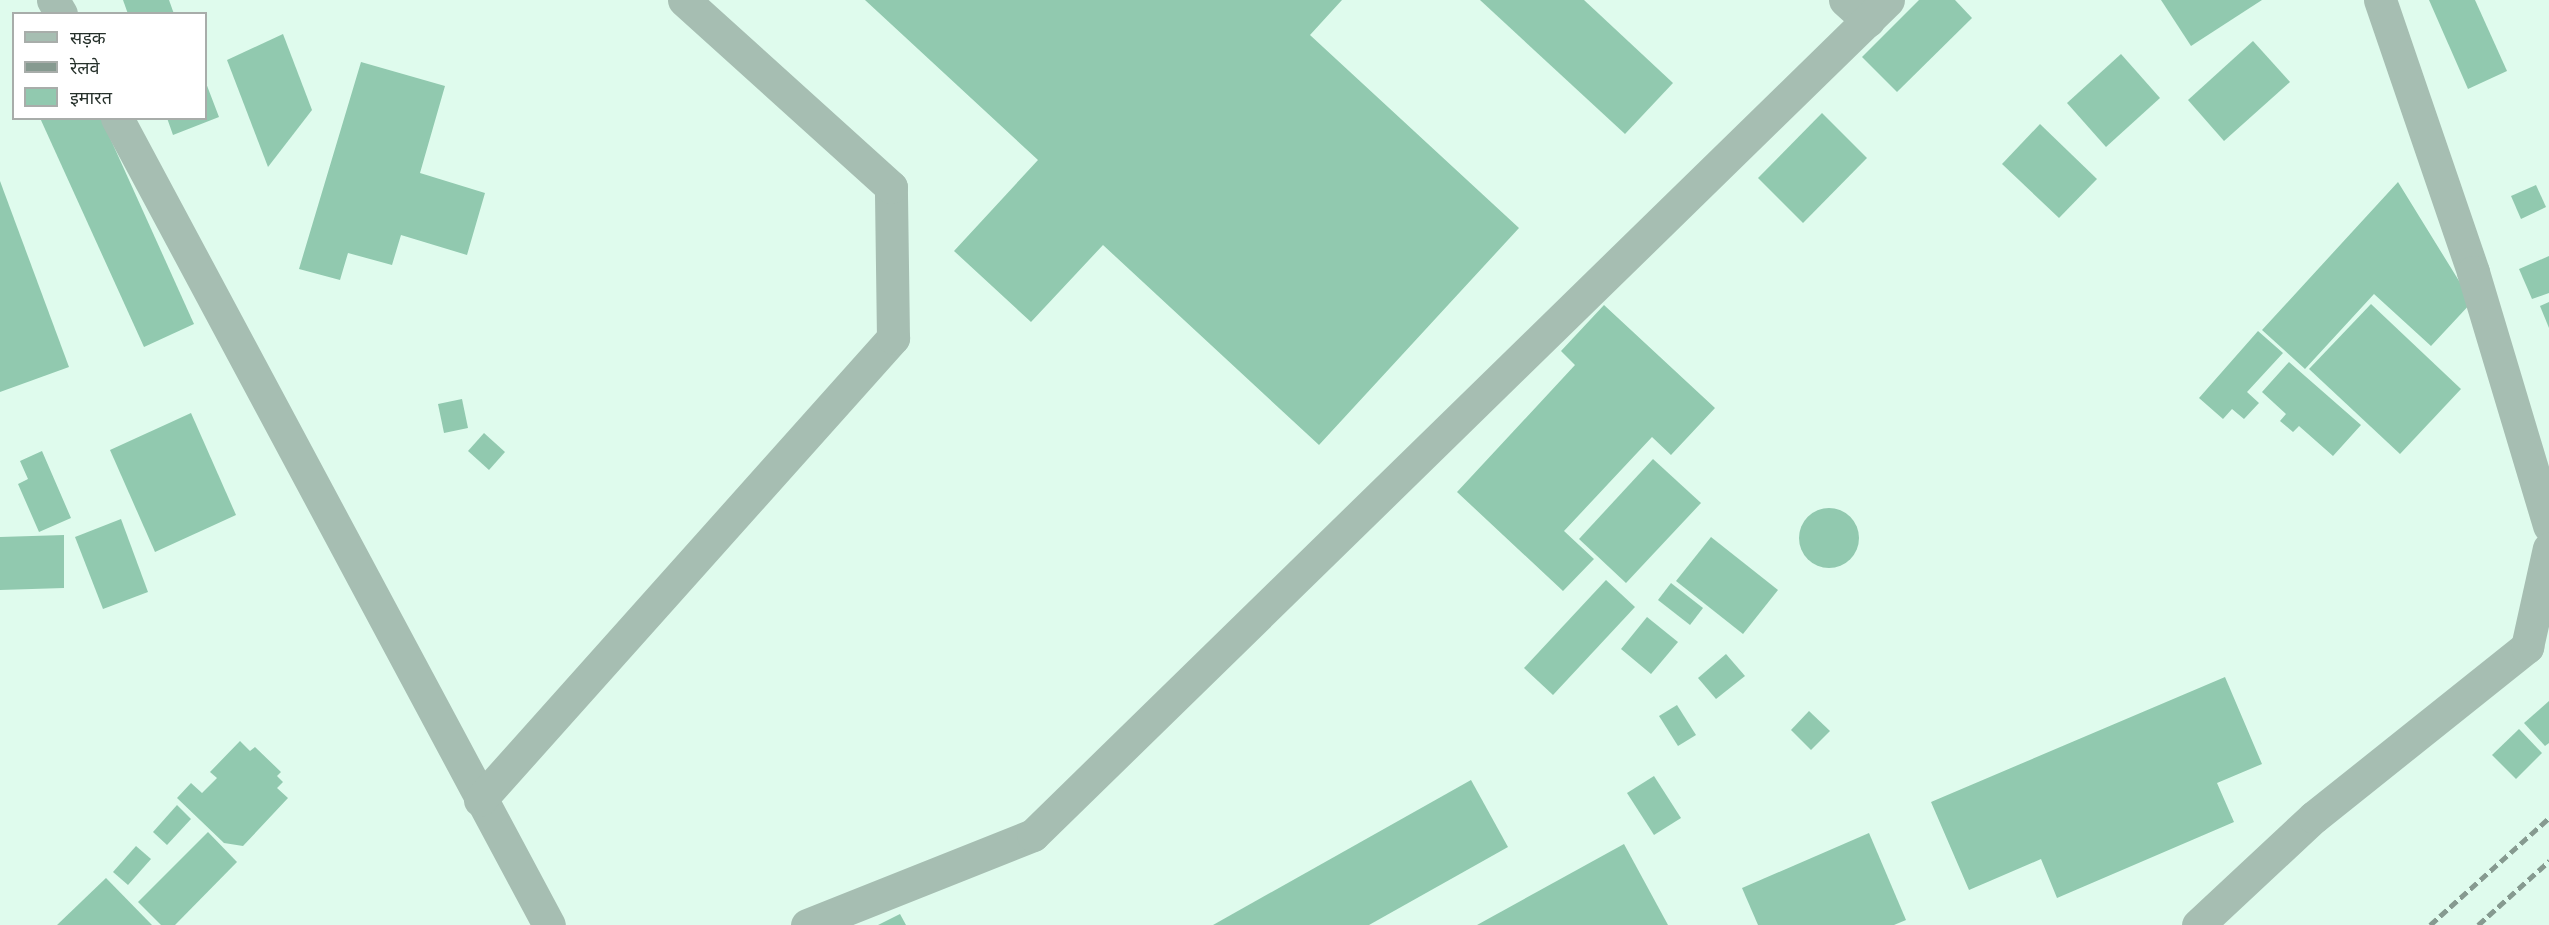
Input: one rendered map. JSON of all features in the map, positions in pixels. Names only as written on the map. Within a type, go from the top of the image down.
[{"type":"street","points":[[480,800],[893,338],[891,187],[684,0]]},
{"type":"street","points":[[2380,0],[2473,272],[2549,526]]},
{"type":"street","points":[[807,925],[1033,834],[1867,7]]},
{"type":"street","points":[[118,120],[480,800],[549,925]]},
{"type":"street","points":[[2198,925],[2314,817],[2527,647],[2545,579],[2549,548]]},
{"type":"building","points":[[123,0],[169,0],[173,12],[127,12]]},
{"type":"building","points":[[865,0],[1342,0],[1310,35],[1519,228],[1319,445],[1103,245],[1031,322],[954,251],[1038,160]]},
{"type":"building","points":[[1480,0],[1584,0],[1673,83],[1625,134]]},
{"type":"building","points":[[1919,0],[1955,0],[1972,18],[1897,92],[1862,57]]},
{"type":"building","points":[[2161,0],[2262,0],[2191,46]]},
{"type":"building","points":[[2429,0],[2475,0],[2507,71],[2468,89]]},
{"type":"building","points":[[283,34],[312,110],[268,167],[227,60]]},
{"type":"building","points":[[2253,41],[2290,82],[2224,141],[2188,100]]},
{"type":"building","points":[[2121,54],[2160,98],[2106,147],[2067,103]]},
{"type":"building","points":[[361,62],[445,86],[420,173],[485,193],[467,255],[401,235],[392,265],[348,253],[340,280],[299,269]]},
{"type":"building","points":[[207,86],[219,117],[173,135],[168,120],[207,120]]},
{"type":"building","points":[[1822,113],[1867,158],[1803,223],[1758,178]]},
{"type":"building","points":[[41,120],[102,120],[194,324],[144,347]]},
{"type":"building","points":[[2040,124],[2097,179],[2059,218],[2002,164]]},
{"type":"building","points":[[0,181],[69,367],[0,392]]},
{"type":"building","points":[[2398,182],[2472,302],[2431,346],[2374,294],[2305,369],[2262,330]]},
{"type":"building","points":[[2536,185],[2546,207],[2521,219],[2511,196]]},
{"type":"building","points":[[2549,256],[2549,293],[2532,299],[2519,269]]},
{"type":"building","points":[[2549,302],[2549,328],[2540,306]]},
{"type":"building","points":[[2371,304],[2461,389],[2400,454],[2309,369]]},
{"type":"building","points":[[1604,305],[1715,408],[1671,455],[1652,437],[1564,531],[1594,559],[1563,591],[1457,492],[1575,365],[1561,351]]},
{"type":"building","points":[[2258,331],[2283,353],[2247,392],[2259,403],[2244,419],[2232,409],[2223,419],[2199,398]]},
{"type":"building","points":[[2289,362],[2361,425],[2333,456],[2299,426],[2293,432],[2280,421],[2286,414],[2262,392]]},
{"type":"building","points":[[462,399],[468,428],[444,433],[438,404]]},
{"type":"building","points":[[191,413],[236,515],[155,552],[110,450]]},
{"type":"building","points":[[484,433],[505,452],[489,470],[468,451]]},
{"type":"building","points":[[42,451],[71,518],[39,532],[18,484],[28,479],[20,461]]},
{"type":"building","points":[[1653,459],[1701,503],[1626,583],[1579,539]]},
{"type":"building","points":[[1829,508],[1846,513],[1854,521],[1859,538],[1854,555],[1846,563],[1829,568],[1812,563],[1804,555],[1799,538],[1804,521],[1812,513]]},
{"type":"building","points":[[121,519],[148,592],[103,609],[75,537]]},
{"type":"building","points":[[64,535],[64,588],[0,590],[0,537]]},
{"type":"building","points":[[1711,537],[1778,590],[1743,634],[1676,581]]},
{"type":"building","points":[[1606,580],[1635,607],[1553,695],[1524,668]]},
{"type":"building","points":[[1671,583],[1703,608],[1690,625],[1658,600]]},
{"type":"building","points":[[1647,617],[1678,642],[1651,674],[1621,649]]},
{"type":"building","points":[[1726,654],[1745,676],[1716,699],[1698,678]]},
{"type":"building","points":[[2225,677],[2262,764],[2217,783],[2234,822],[2057,898],[2041,859],[1969,890],[1931,802]]},
{"type":"building","points":[[2549,701],[2549,743],[2545,746],[2524,723]]},
{"type":"building","points":[[1677,705],[1696,735],[1678,746],[1659,716]]},
{"type":"building","points":[[1809,711],[1830,731],[1811,750],[1791,730]]},
{"type":"building","points":[[2519,729],[2542,753],[2516,779],[2492,755]]},
{"type":"building","points":[[240,741],[250,751],[255,747],[281,772],[277,776],[283,782],[277,788],[288,798],[243,846],[224,843],[177,798],[191,783],[202,793],[217,778],[210,772]]},
{"type":"building","points":[[1654,776],[1681,818],[1654,835],[1627,793]]},
{"type":"building","points":[[1471,780],[1508,847],[1369,925],[1213,925]]},
{"type":"building","points":[[177,805],[191,819],[167,845],[153,832]]},
{"type":"building","points":[[208,832],[237,862],[175,925],[161,925],[138,902]]},
{"type":"building","points":[[1869,833],[1906,920],[1894,925],[1758,925],[1742,888]]},
{"type":"building","points":[[1624,844],[1668,925],[1477,925]]},
{"type":"building","points":[[136,846],[151,859],[128,885],[113,872]]},
{"type":"building","points":[[106,878],[152,925],[57,925]]},
{"type":"building","points":[[900,914],[906,925],[878,925]]},
{"type":"railway","points":[[2430,925],[2549,818]]},
{"type":"railway","points":[[2478,925],[2549,861]]}]
